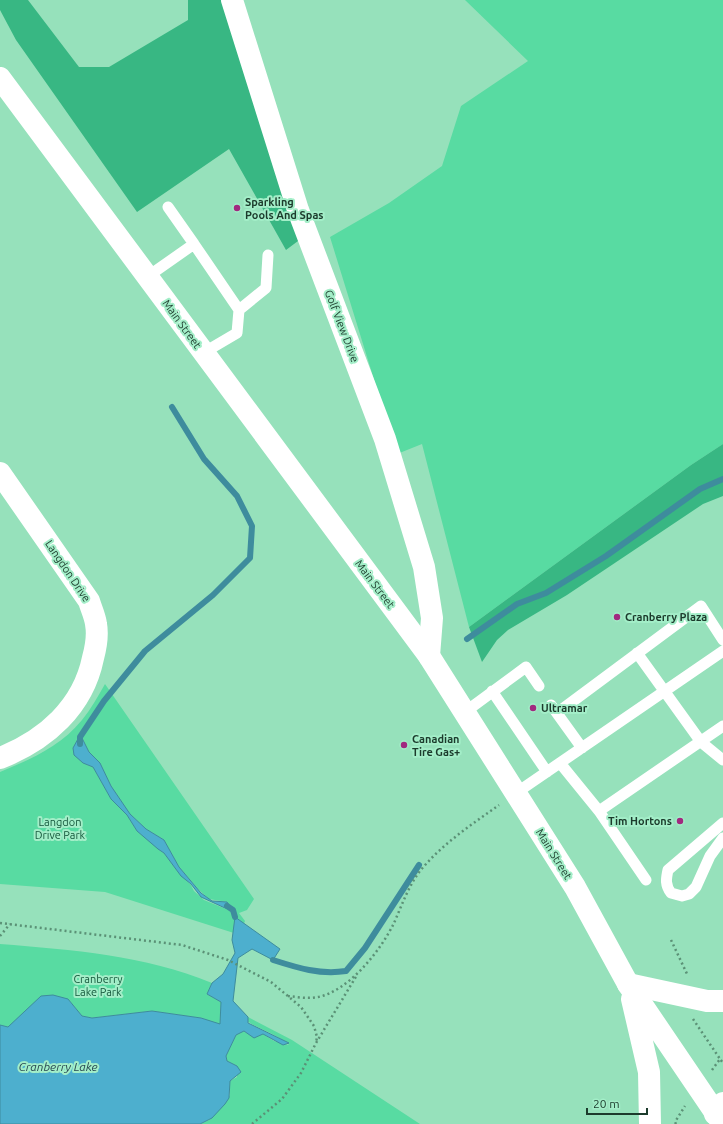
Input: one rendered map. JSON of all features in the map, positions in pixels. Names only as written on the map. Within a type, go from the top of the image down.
[{"type":"main road","name":"Golf View Drive","points":[[232,0],[298,210],[385,439],[424,567],[432,618],[429,656]]},
{"type":"main road","name":"Main Street","points":[[0,78],[429,656],[575,887],[628,984],[720,1114]]},
{"type":"main road","name":"Langdon Drive","points":[[0,473],[89,601],[96,624],[96,638],[92,667],[84,687],[66,714],[54,727],[30,744],[0,758]]},
{"type":"main road","points":[[650,1124],[650,1072],[628,984],[708,1001],[723,1001]]},
{"type":"lane","points":[[168,207],[239,310],[237,332],[204,352]]},
{"type":"lane","points":[[148,277],[194,244]]},
{"type":"lane","points":[[239,310],[266,288],[268,255]]},
{"type":"lane","points":[[582,748],[554,709],[637,653],[701,606],[723,640]]},
{"type":"lane","points":[[516,792],[723,650]]},
{"type":"lane","points":[[637,653],[701,742],[723,760]]},
{"type":"lane","points":[[464,712],[526,667],[539,686]]},
{"type":"lane","points":[[492,692],[547,772]]},
{"type":"lane","points":[[599,811],[723,726]]},
{"type":"lane","points":[[560,762],[599,811],[646,880]]},
{"type":"lane","points":[[723,823],[668,870],[666,887],[670,893],[682,896],[689,894],[696,887],[710,856],[723,838]]},
{"type":"path","points":[[287,995],[318,997],[332,993],[358,972],[376,952],[393,924],[408,891],[431,859],[460,832],[516,792]]},
{"type":"path","points":[[0,923],[182,945],[228,960],[271,982],[301,1007],[314,1026],[317,1037],[316,1043]]},
{"type":"path","points":[[0,936],[10,924]]},
{"type":"path","points":[[672,940],[687,972],[688,979]]},
{"type":"path","points":[[252,1124],[282,1099],[301,1073],[316,1043],[358,972]]},
{"type":"path","points":[[689,1013],[720,1059]]},
{"type":"green space","points":[[0,0],[28,0],[79,67],[109,67],[188,20],[188,0],[226,0],[302,238],[286,250],[229,149],[137,212],[16,40],[0,10]]},
{"type":"green space","points":[[465,0],[723,0],[723,444],[691,465],[469,627],[422,444],[397,454],[330,237],[389,203],[442,166],[461,106],[528,61]]},
{"type":"green space","points":[[723,444],[723,496],[703,504],[567,595],[508,630],[497,640],[482,662],[469,627],[691,465]]},
{"type":"green space","name":"Langdon Drive Park","points":[[105,684],[254,899],[247,910],[239,913],[245,921],[241,931],[237,934],[105,892],[0,884],[0,772],[34,757],[64,738],[85,716]],"holes":[[[82,738],[89,752],[100,763],[111,786],[128,812],[146,829],[164,840],[179,867],[199,890],[209,899],[227,902],[233,909],[226,909],[204,900],[194,891],[191,885],[164,853],[137,831],[127,815],[111,799],[93,767],[83,763],[73,748]]]},
{"type":"green space","name":"Cranberry Lake Park","points":[[0,944],[108,955],[160,966],[212,983],[207,994],[221,1002],[220,1025],[201,1018],[152,1011],[92,1018],[82,1016],[68,999],[7,1027],[0,1025]]},
{"type":"green space","points":[[248,1017],[292,1040],[420,1124],[200,1124],[209,1120],[230,1095],[230,1081],[237,1077],[237,1066],[227,1061],[226,1056],[236,1035],[242,1031],[254,1036],[263,1034],[274,1041],[289,1045],[281,1039],[247,1021]]},
{"type":"water","points":[[79,737],[82,738],[89,752],[100,763],[111,786],[130,814],[146,829],[164,840],[179,867],[201,893],[212,901],[227,902],[233,910],[201,897],[191,884],[181,876],[164,853],[137,831],[127,815],[111,799],[93,767],[83,763],[74,755],[73,748]]},
{"type":"water","name":"Cranberry Lake","points":[[235,917],[280,949],[273,960],[252,949],[238,958],[233,1001],[248,1017],[248,1023],[289,1043],[283,1045],[263,1034],[254,1038],[244,1031],[236,1035],[226,1056],[227,1061],[237,1066],[241,1072],[230,1081],[229,1098],[212,1118],[200,1124],[0,1124],[0,1025],[8,1027],[41,996],[53,995],[68,999],[82,1016],[92,1018],[152,1011],[201,1018],[220,1024],[221,1002],[207,994],[212,983],[223,974],[235,953],[232,940]]},
{"type":"waterway","points":[[80,744],[80,737],[104,701],[145,651],[213,595],[250,558],[252,526],[237,496],[204,459],[172,407]]},
{"type":"waterway","points":[[467,639],[517,604],[546,593],[606,556],[700,489],[723,479]]},
{"type":"waterway","points":[[273,960],[300,968],[318,971],[346,971],[365,948],[419,865]]},
{"type":"waterway","points":[[227,906],[233,910],[235,917]]},
{"type":"place","name":"Sparkling Pools And Spas","points":[[237,208]]},
{"type":"place","name":"Cranberry Plaza","points":[[617,617]]},
{"type":"place","name":"Ultramar","points":[[533,708]]},
{"type":"place","name":"Canadian Tire Gas+","points":[[404,745]]},
{"type":"place","name":"Tim Hortons","points":[[680,821]]}]
